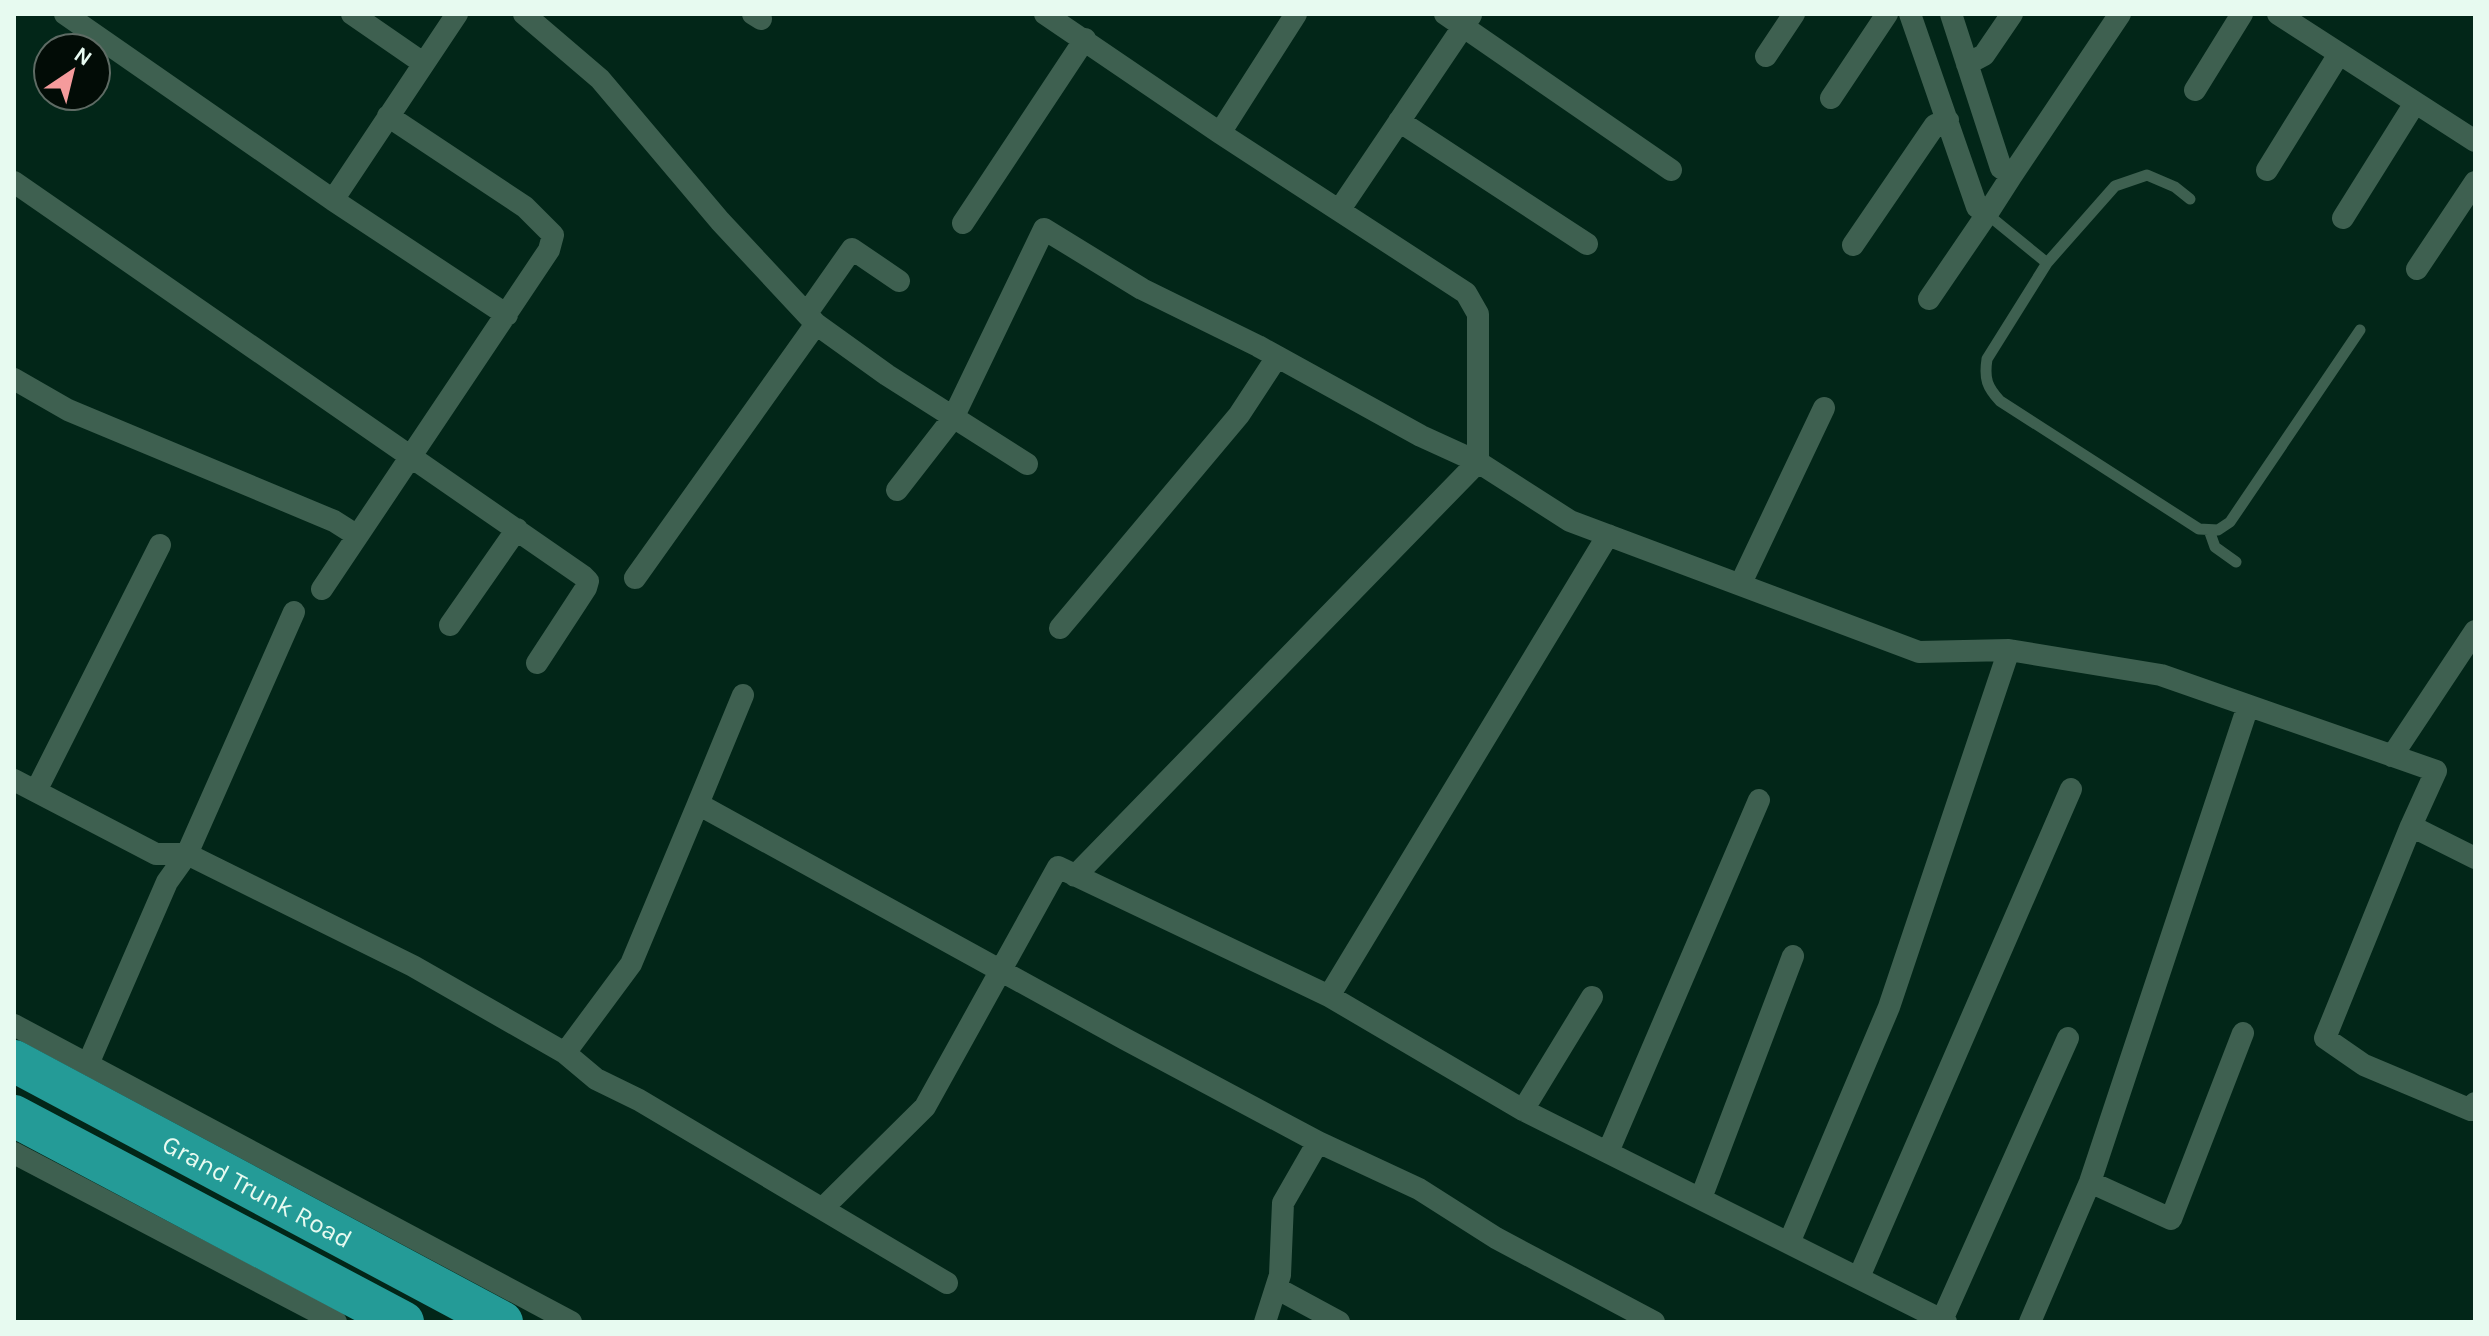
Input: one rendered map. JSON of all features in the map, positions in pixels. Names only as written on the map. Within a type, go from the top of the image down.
[{"type":"highway","name":"Grand Trunk Road","points":[[14,1061],[398,1255],[502,1322]]},
{"type":"highway","name":"Grand Trunk Road","points":[[14,1116],[341,1313],[403,1322]]},
{"type":"highway","points":[[341,1313],[398,1255]]},
{"type":"street","points":[[65,14],[333,200],[507,315]]},
{"type":"street","points":[[352,14],[423,63]]},
{"type":"street","points":[[333,200],[457,14]]},
{"type":"street","points":[[524,14],[600,79],[720,221],[812,318],[887,375],[1027,464]]},
{"type":"street","points":[[1045,14],[1473,301],[1478,314],[1478,462],[1075,876]]},
{"type":"street","points":[[1220,133],[1296,14]]},
{"type":"street","points":[[1766,56],[1794,14]]},
{"type":"street","points":[[1831,98],[1887,14]]},
{"type":"street","points":[[1910,14],[1977,207],[1987,214]]},
{"type":"street","points":[[1951,14],[2001,168],[2012,175]]},
{"type":"street","points":[[1967,64],[1984,55],[2012,14]]},
{"type":"street","points":[[1929,299],[2120,14]]},
{"type":"street","points":[[2195,90],[2242,14]]},
{"type":"street","points":[[2278,14],[2475,141]]},
{"type":"street","points":[[1340,209],[1399,121],[1460,18],[1671,170]]},
{"type":"street","points":[[963,223],[1085,39]]},
{"type":"street","points":[[2267,170],[2339,54]]},
{"type":"street","points":[[2343,218],[2415,103]]},
{"type":"street","points":[[322,589],[507,315],[549,250],[553,235],[543,220],[525,207],[388,116]]},
{"type":"street","points":[[1853,245],[1935,125],[1948,120]]},
{"type":"street","points":[[1399,121],[1587,244]]},
{"type":"street","points":[[14,182],[412,455],[588,581],[537,663]]},
{"type":"street","points":[[2417,269],[2475,182]]},
{"type":"street","points":[[897,490],[953,418],[1044,229],[1142,289],[1277,357],[1421,436],[1478,462],[1570,521],[1919,652],[2009,650],[2161,675],[2436,771],[2325,1038],[2364,1065],[2471,1110],[2475,1103]]},
{"type":"street","points":[[635,578],[812,318],[852,249],[899,281]]},
{"type":"street","points":[[1060,628],[1239,415],[1277,357]]},
{"type":"street","points":[[14,379],[68,410],[334,521],[356,535]]},
{"type":"street","points":[[1741,583],[1824,408]]},
{"type":"street","points":[[450,625],[517,529]]},
{"type":"street","points":[[1329,996],[1608,535]]},
{"type":"street","points":[[36,791],[160,545]]},
{"type":"street","points":[[88,1064],[167,882],[187,854],[294,612]]},
{"type":"street","points":[[2392,756],[2475,631]]},
{"type":"street","points":[[1789,1243],[1889,1007],[2009,650]]},
{"type":"street","points":[[565,1053],[631,964],[743,695]]},
{"type":"street","points":[[2030,1322],[2090,1182],[2248,706]]},
{"type":"street","points":[[14,780],[156,854],[187,854],[413,966],[565,1053],[596,1079],[639,1100],[947,1283]]},
{"type":"street","points":[[1859,1277],[2071,789]]},
{"type":"street","points":[[1608,1152],[1759,800]]},
{"type":"street","points":[[698,804],[1318,1142],[1419,1189],[1496,1238],[1654,1322]]},
{"type":"street","points":[[2411,826],[2475,858]]},
{"type":"street","points":[[823,1208],[925,1107],[1058,867],[1329,996],[1523,1110],[1944,1321],[2068,1038]]},
{"type":"street","points":[[1701,1198],[1793,956]]},
{"type":"street","points":[[1523,1110],[1592,997]]},
{"type":"street","points":[[14,1025],[88,1064],[398,1255],[571,1322]]},
{"type":"street","points":[[2090,1182],[2171,1219],[2243,1033]]},
{"type":"street","points":[[1265,1322],[1278,1289],[1283,1203],[1318,1142]]},
{"type":"street","points":[[14,1153],[341,1313]]},
{"type":"street","points":[[1278,1289],[1339,1322]]},
{"type":"lane","points":[[2190,199],[2175,187],[2147,175],[2115,186],[2047,263],[1987,359],[1984,376],[2000,401],[2181,521],[2218,530],[2230,522],[2360,330]]},
{"type":"lane","points":[[1987,214],[2047,263]]},
{"type":"lane","points":[[2209,530],[2215,547],[2236,562]]}]
